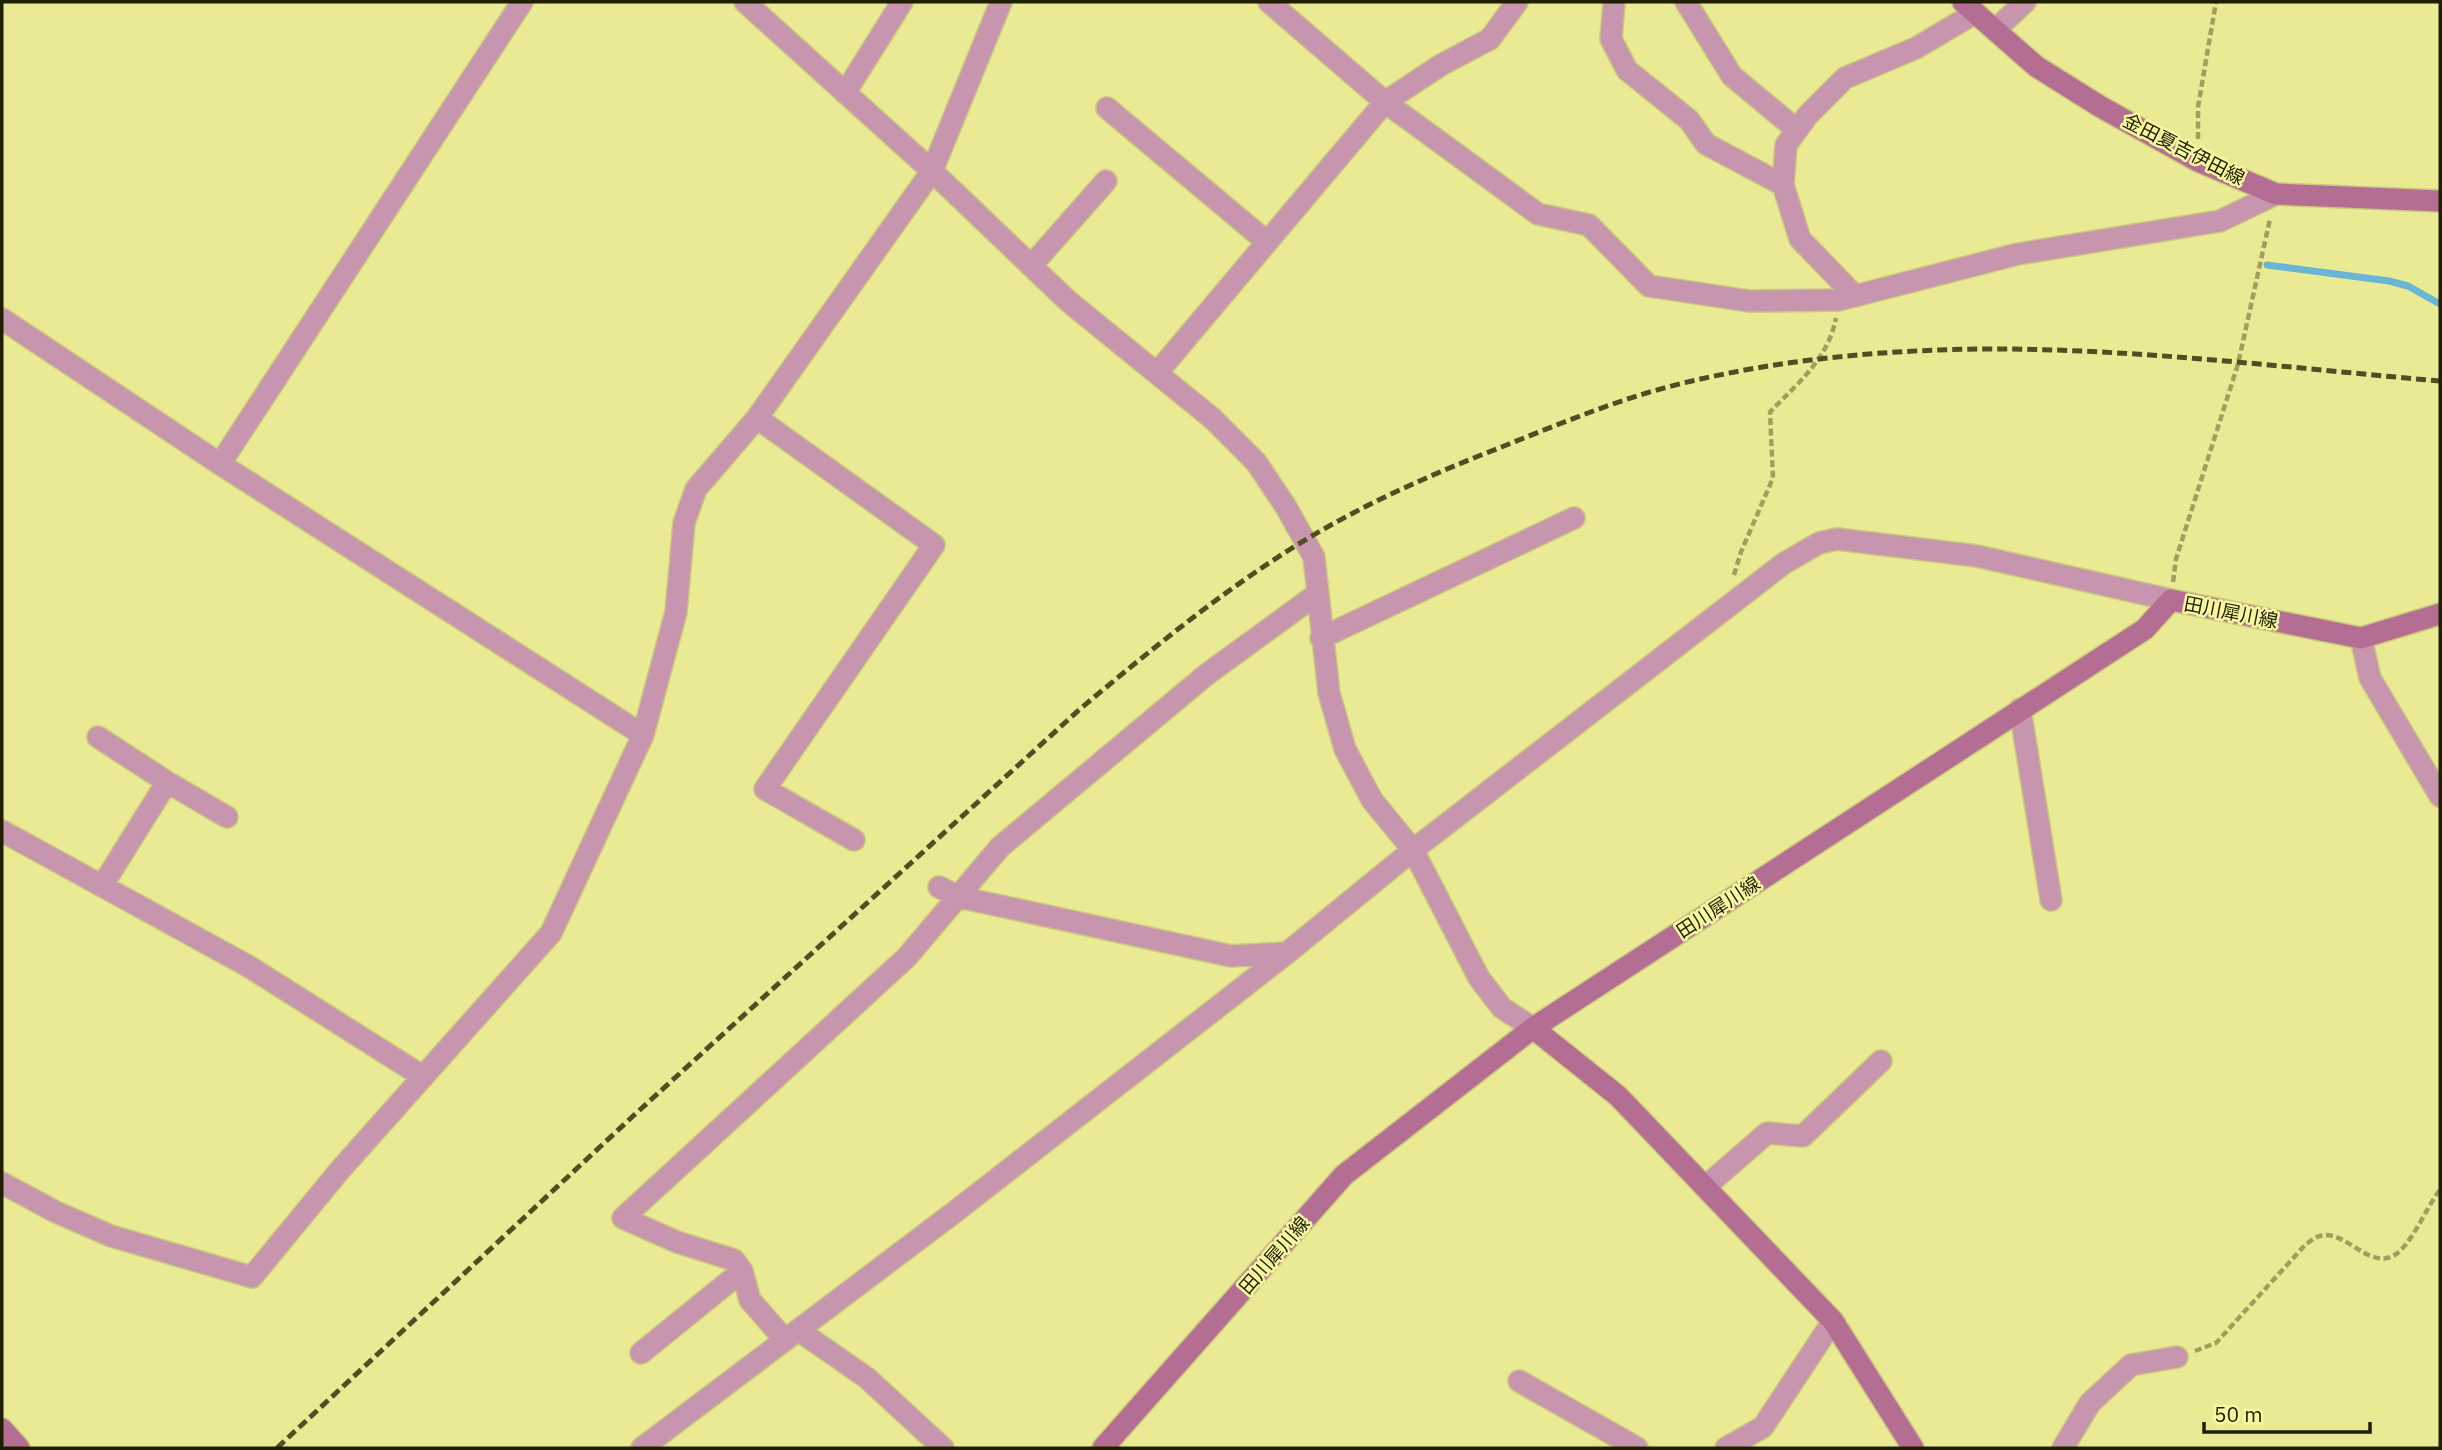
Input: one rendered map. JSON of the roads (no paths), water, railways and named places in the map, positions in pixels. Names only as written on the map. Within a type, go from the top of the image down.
[{"type":"main road","name":"金田夏吉伊田線","points":[[1969,7],[2037,67],[2101,107],[2198,161],[2276,194],[2440,201]]},
{"type":"main road","name":"田川犀川線","points":[[1103,1448],[1345,1175],[1533,1028],[2145,629],[2171,600],[2361,638],[2440,614]]},
{"type":"main road","points":[[1533,1028],[1618,1096],[1833,1321],[1913,1448]]},
{"type":"main road","points":[[2,1429],[19,1448]]},
{"type":"street","points":[[220,464],[522,2]]},
{"type":"street","points":[[745,2],[932,171],[1068,301],[1213,419],[1256,462],[1286,507],[1314,557],[1329,693],[1345,749],[1372,800],[1413,850],[1479,978],[1502,1008],[1533,1028]]},
{"type":"street","points":[[845,93],[902,2]]},
{"type":"street","points":[[2,1183],[56,1212],[111,1236],[251,1278],[422,1076],[551,933],[643,735],[676,612],[684,523],[696,489],[757,418],[932,171],[1001,2]]},
{"type":"street","points":[[1269,2],[1385,102],[1538,214],[1589,225],[1648,286],[1749,301],[1847,298],[2018,254],[2220,221],[2276,194]]},
{"type":"street","points":[[1157,373],[1385,102],[1441,65],[1490,40],[1517,2]]},
{"type":"street","points":[[1686,2],[1732,76],[1797,130]]},
{"type":"street","points":[[1995,30],[2025,2]]},
{"type":"street","points":[[1620,3],[1611,39],[1627,71],[1689,120],[1706,144],[1783,185]]},
{"type":"street","points":[[1847,298],[1800,239],[1783,185],[1786,145],[1845,78],[1916,48],[1969,7]]},
{"type":"street","points":[[1107,108],[1267,242]]},
{"type":"street","points":[[1031,266],[1105,181]]},
{"type":"street","points":[[2,319],[220,464],[643,735]]},
{"type":"street","points":[[757,418],[934,545],[765,789],[854,840]]},
{"type":"street","points":[[1321,638],[1574,518]]},
{"type":"street","points":[[642,1448],[1287,953],[1413,850],[1783,564],[1819,543],[1837,539],[1977,556],[2171,600]]},
{"type":"street","points":[[943,1448],[867,1378],[791,1335],[750,1300],[742,1271],[734,1260],[677,1242],[623,1218],[907,957],[1000,847],[1206,675],[1317,594]]},
{"type":"street","points":[[2361,638],[2370,678],[2440,796]]},
{"type":"street","points":[[2021,709],[2051,900]]},
{"type":"street","points":[[98,737],[227,817]]},
{"type":"street","points":[[102,886],[167,782]]},
{"type":"street","points":[[2,831],[248,966],[422,1076]]},
{"type":"street","points":[[939,887],[959,897],[1231,956],[1287,953]]},
{"type":"street","points":[[1705,1187],[1767,1133],[1803,1136],[1881,1061]]},
{"type":"street","points":[[641,1353],[742,1271]]},
{"type":"street","points":[[1726,1448],[1763,1427],[1833,1321]]},
{"type":"street","points":[[2063,1448],[2090,1403],[2131,1365],[2177,1357]]},
{"type":"street","points":[[1519,1381],[1637,1448]]},
{"type":"waterway","points":[[2267,265],[2389,281],[2408,286],[2440,304]]},
{"type":"railway","points":[[277,1448],[632,1117],[1080,709],[1208,606],[1289,550],[1365,507],[1472,459],[1618,402],[1727,373],[1799,361],[1909,351],[2038,350],[2211,360],[2440,381]]}]
